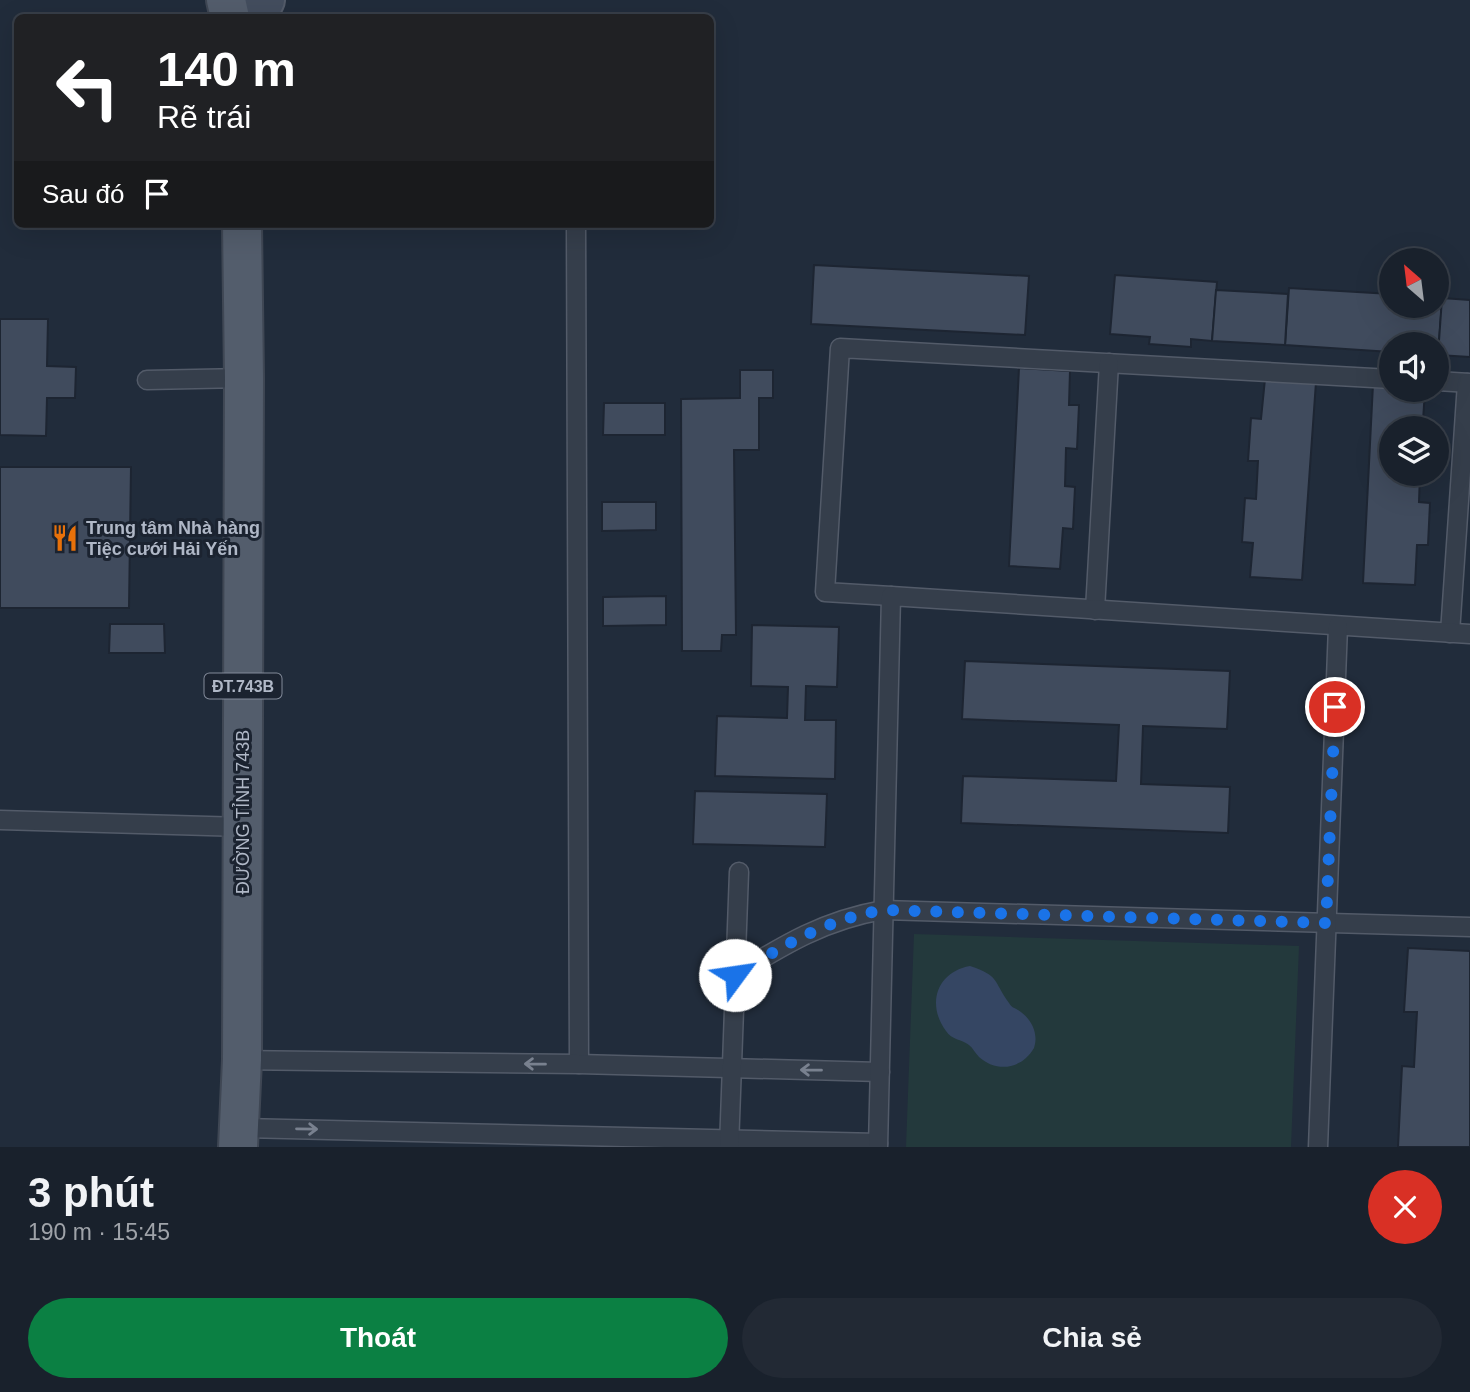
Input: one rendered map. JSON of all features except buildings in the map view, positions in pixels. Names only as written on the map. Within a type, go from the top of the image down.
[{"type":"main road","name":"ĐƯỜNG TỈNH 743B","points":[[238,1137],[242,1060],[242,228]]},
{"type":"lane","points":[[576,228],[579,1064]]},
{"type":"lane","points":[[1379,378],[840,348],[825,592],[1470,634]]},
{"type":"lane","points":[[1096,610],[1109,363]]},
{"type":"lane","points":[[147,380],[244,378]]},
{"type":"lane","points":[[1449,382],[1469,383],[1450,633]]},
{"type":"lane","points":[[238,1137],[878,1145],[891,597]]},
{"type":"lane","points":[[1318,1147],[1338,626]]},
{"type":"lane","points":[[0,820],[243,827]]},
{"type":"lane","points":[[729,1143],[739,872]]},
{"type":"lane","points":[[735,975],[820,927],[859,914],[883,910],[1470,927]]},
{"type":"lane","points":[[242,1060],[579,1064],[880,1072]]},
{"type":"green space","points":[[914,934],[1299,946],[1291,1147],[906,1147]]},
{"type":"water","points":[[970,966],[991,976],[1011,1006],[1023,1013],[1033,1026],[1034,1048],[1023,1061],[1001,1067],[986,1062],[969,1045],[948,1034],[940,1021],[936,1000],[938,991],[950,975]]},
{"type":"place","name":"Trung tâm Nhà hàng Tiệc cưới Hải Yến","points":[[65,538]]},
{"type":"route","points":[[735,975],[820,927],[859,914],[883,910],[1326,923],[1335,707]]}]
